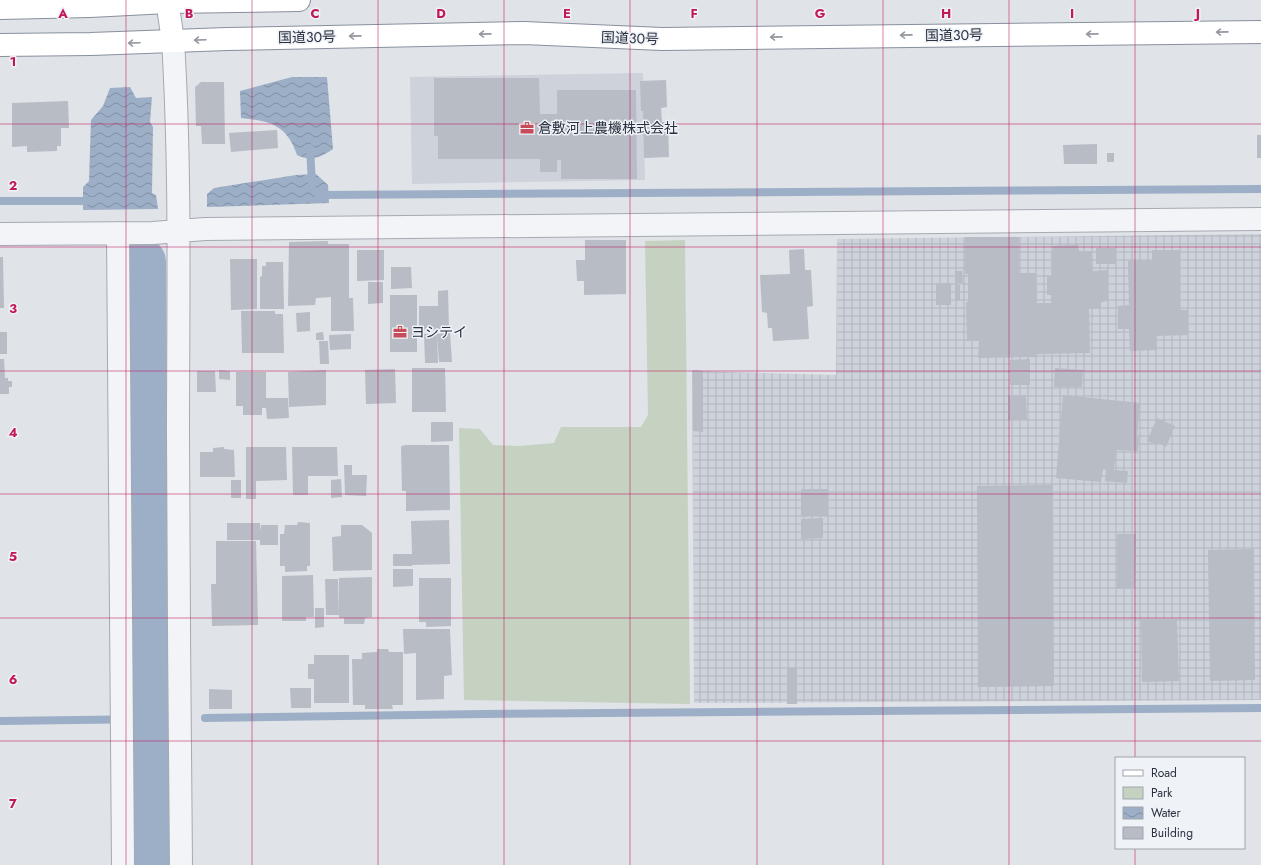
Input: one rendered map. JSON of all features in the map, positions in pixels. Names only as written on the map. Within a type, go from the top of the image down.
[{"type":"main road","points":[[0,8],[90,6],[168,1],[299,0]]},
{"type":"main road","points":[[168,1],[173,42]]},
{"type":"main road","name":"国道30号","points":[[0,45],[524,33],[662,39],[1261,32]]},
{"type":"street","points":[[173,42],[176,84],[179,230],[178,441],[181,865]]},
{"type":"street","points":[[0,234],[118,233],[213,229],[1261,219]]},
{"type":"street","points":[[118,233],[123,865]]},
{"type":"shaded area","name":"倉敷河上農機株式会社","points":[[643,73],[645,180],[412,184],[410,77]]},
{"type":"shaded area","points":[[1261,234],[1261,700],[694,703],[692,371],[836,375],[837,239]]},
{"type":"green space","points":[[685,240],[690,704],[464,700],[459,428],[480,429],[493,445],[520,446],[554,443],[561,427],[641,427],[648,415],[645,241]]},
{"type":"water","points":[[292,77],[327,77],[333,149],[316,158],[307,158],[297,155],[288,137],[276,126],[261,121],[241,118],[240,91]]},
{"type":"water","points":[[130,87],[136,98],[152,97],[150,122],[153,127],[152,193],[156,195],[158,209],[83,210],[83,187],[89,181],[91,120],[103,106],[110,88]]},
{"type":"water","points":[[316,174],[328,185],[329,203],[207,207],[207,194],[214,188],[296,175]]},
{"type":"building","name":"倉敷河上農機株式会社","points":[[434,78],[539,78],[540,114],[557,114],[557,90],[636,90],[637,179],[561,179],[561,160],[557,160],[557,172],[540,172],[540,159],[438,159],[438,136],[434,136]]},
{"type":"building","points":[[666,80],[667,107],[661,108],[662,122],[668,122],[669,157],[644,158],[643,111],[641,111],[640,81]]},
{"type":"building","points":[[201,82],[224,82],[225,144],[202,144],[201,126],[196,126],[195,87]]},
{"type":"building","points":[[68,101],[69,128],[61,128],[61,146],[57,146],[57,151],[27,152],[27,146],[12,147],[12,103]]},
{"type":"building","points":[[277,130],[278,148],[231,152],[229,133]]},
{"type":"building","points":[[1257,135],[1261,135],[1261,158],[1257,158]]},
{"type":"building","points":[[1097,144],[1097,164],[1064,164],[1063,145]]},
{"type":"building","points":[[1107,153],[1114,153],[1114,162],[1107,162]]},
{"type":"building","points":[[965,237],[1019,237],[1019,273],[1036,273],[1037,303],[1052,303],[1051,295],[1047,295],[1047,276],[1052,276],[1051,252],[1053,252],[1053,246],[1078,245],[1079,251],[1091,251],[1092,271],[1108,270],[1108,301],[1101,302],[1101,309],[1089,309],[1090,353],[1037,354],[1037,357],[978,358],[979,341],[967,341],[966,302],[968,302],[968,274],[965,274]]},
{"type":"building","points":[[585,240],[626,240],[626,294],[584,295],[584,281],[577,281],[576,260],[585,260]]},
{"type":"building","points":[[328,241],[328,244],[349,244],[349,298],[353,298],[354,331],[331,331],[331,297],[316,298],[315,305],[288,306],[289,242]]},
{"type":"building","points":[[1096,248],[1116,248],[1116,264],[1096,264]]},
{"type":"building","points":[[804,249],[805,270],[811,270],[813,306],[807,307],[809,339],[773,341],[772,328],[768,328],[767,313],[762,312],[760,275],[790,274],[789,250]]},
{"type":"building","points":[[357,250],[384,250],[384,280],[357,281]]},
{"type":"building","points":[[1152,250],[1180,250],[1180,310],[1188,310],[1188,335],[1156,336],[1157,350],[1130,351],[1129,329],[1118,329],[1118,306],[1129,305],[1128,261],[1152,260]]},
{"type":"building","points":[[0,257],[3,257],[4,308],[0,308]]},
{"type":"building","points":[[230,259],[257,259],[257,309],[231,310]]},
{"type":"building","points":[[266,262],[283,262],[284,309],[260,309],[260,277],[262,276],[262,266],[266,266]]},
{"type":"building","points":[[391,267],[411,267],[412,288],[391,289]]},
{"type":"building","points":[[955,271],[962,271],[963,283],[955,283]]},
{"type":"building","points":[[368,282],[383,282],[383,303],[368,304]]},
{"type":"building","points":[[936,283],[951,283],[951,305],[936,305]]},
{"type":"building","points":[[955,285],[960,285],[960,301],[955,301]]},
{"type":"building","points":[[448,290],[449,329],[419,330],[419,306],[438,306],[438,291]]},
{"type":"building","points":[[390,295],[417,295],[417,352],[390,352]]},
{"type":"building","points":[[241,311],[275,311],[275,314],[283,314],[284,353],[242,353]]},
{"type":"building","points":[[310,312],[310,331],[297,332],[296,313]]},
{"type":"building","points":[[0,332],[7,332],[7,354],[0,354]]},
{"type":"building","points":[[323,332],[324,340],[316,340],[316,333]]},
{"type":"building","points":[[450,333],[452,362],[439,362],[437,334]]},
{"type":"building","points":[[351,334],[351,349],[330,350],[329,335]]},
{"type":"building","points":[[424,334],[437,334],[438,363],[425,363]]},
{"type":"building","points":[[319,341],[328,341],[329,364],[320,364]]},
{"type":"building","points":[[0,359],[4,359],[5,378],[8,378],[8,381],[12,381],[12,387],[9,387],[9,394],[0,394]]},
{"type":"building","points":[[1030,359],[1030,385],[1010,385],[1010,360]]},
{"type":"building","points":[[412,368],[445,368],[446,412],[412,412]]},
{"type":"building","points":[[1055,368],[1083,370],[1082,387],[1054,387]]},
{"type":"building","points":[[395,369],[396,403],[366,404],[365,370]]},
{"type":"building","points":[[219,370],[230,371],[230,380],[219,379]]},
{"type":"building","points":[[326,370],[326,405],[289,407],[288,372]]},
{"type":"building","points":[[693,370],[703,371],[703,432],[693,431]]},
{"type":"building","points":[[197,371],[215,371],[216,392],[197,392]]},
{"type":"building","points":[[236,372],[266,372],[266,398],[288,398],[289,418],[267,419],[266,408],[262,408],[262,415],[243,415],[243,406],[236,406]]},
{"type":"building","points":[[1008,395],[1026,395],[1027,420],[1008,420]]},
{"type":"building","points":[[1063,395],[1140,403],[1137,437],[1139,437],[1138,451],[1116,450],[1114,470],[1128,471],[1127,483],[1105,481],[1106,470],[1103,469],[1101,482],[1056,478]]},
{"type":"building","points":[[1157,418],[1175,426],[1166,447],[1158,443],[1157,445],[1147,441]]},
{"type":"building","points":[[431,422],[453,422],[453,441],[431,442]]},
{"type":"building","points":[[449,445],[450,510],[406,511],[406,491],[402,491],[401,446]]},
{"type":"building","points":[[224,447],[224,449],[234,450],[235,477],[200,477],[200,452],[213,452],[213,448]]},
{"type":"building","points":[[246,447],[286,447],[287,480],[256,481],[256,499],[246,499]]},
{"type":"building","points":[[292,447],[337,447],[338,476],[308,476],[308,495],[293,495]]},
{"type":"building","points":[[344,465],[352,465],[352,475],[367,475],[366,496],[345,495]]},
{"type":"building","points":[[341,479],[342,497],[331,498],[331,480]]},
{"type":"building","points":[[231,480],[241,480],[241,498],[231,498]]},
{"type":"building","points":[[1053,485],[1054,686],[978,687],[977,486]]},
{"type":"building","points":[[801,489],[828,489],[828,516],[801,516]]},
{"type":"building","points":[[823,518],[823,538],[801,539],[801,519]]},
{"type":"building","points":[[449,520],[450,564],[393,566],[393,554],[412,554],[411,521]]},
{"type":"building","points":[[298,522],[310,523],[310,566],[307,566],[307,571],[285,572],[285,566],[280,566],[280,534],[284,534],[285,525],[297,525]]},
{"type":"building","points":[[227,523],[260,523],[260,532],[261,525],[278,525],[278,545],[260,545],[260,540],[227,540]]},
{"type":"building","points":[[341,525],[362,525],[372,533],[372,570],[333,571],[332,537],[341,536]]},
{"type":"building","points":[[1117,534],[1136,534],[1135,589],[1117,589]]},
{"type":"building","points":[[216,541],[256,541],[258,625],[212,626],[211,584],[216,584]]},
{"type":"building","points":[[1254,549],[1255,680],[1210,681],[1208,550]]},
{"type":"building","points":[[393,569],[413,569],[413,586],[393,587]]},
{"type":"building","points":[[313,575],[314,617],[306,617],[306,621],[282,621],[282,576]]},
{"type":"building","points":[[372,577],[372,617],[365,618],[364,624],[344,624],[344,618],[339,618],[339,578]]},
{"type":"building","points":[[419,578],[451,578],[451,626],[426,627],[426,622],[419,622]]},
{"type":"building","points":[[325,579],[338,579],[339,615],[326,615]]},
{"type":"building","points":[[315,608],[324,608],[324,627],[315,628]]},
{"type":"building","points":[[1141,619],[1177,619],[1179,681],[1142,682]]},
{"type":"building","points":[[403,629],[450,629],[452,675],[444,676],[444,699],[416,700],[416,653],[404,654]]},
{"type":"building","points":[[377,649],[388,649],[389,652],[403,652],[403,705],[392,705],[393,709],[365,709],[365,705],[353,705],[352,659],[362,659],[362,653],[377,652]]},
{"type":"building","points":[[314,655],[349,655],[349,703],[314,703],[314,679],[308,679],[308,664],[314,664]]},
{"type":"building","points":[[787,667],[797,667],[797,704],[787,704]]},
{"type":"building","points":[[290,688],[311,688],[311,708],[291,708]]},
{"type":"building","points":[[209,689],[232,690],[232,709],[209,709]]},
{"type":"waterway","points":[[310,148],[312,185]]},
{"type":"waterway","points":[[318,195],[1261,189]]},
{"type":"waterway","points":[[0,201],[93,201]]},
{"type":"waterway","points":[[141,262],[145,865]]},
{"type":"waterway","points":[[205,718],[484,714],[1261,708]]},
{"type":"waterway","points":[[0,721],[155,719]]},
{"type":"place","name":"倉敷河上農機株式会社","points":[[527,128]]},
{"type":"place","name":"ヨシテイ","points":[[400,332]]}]
